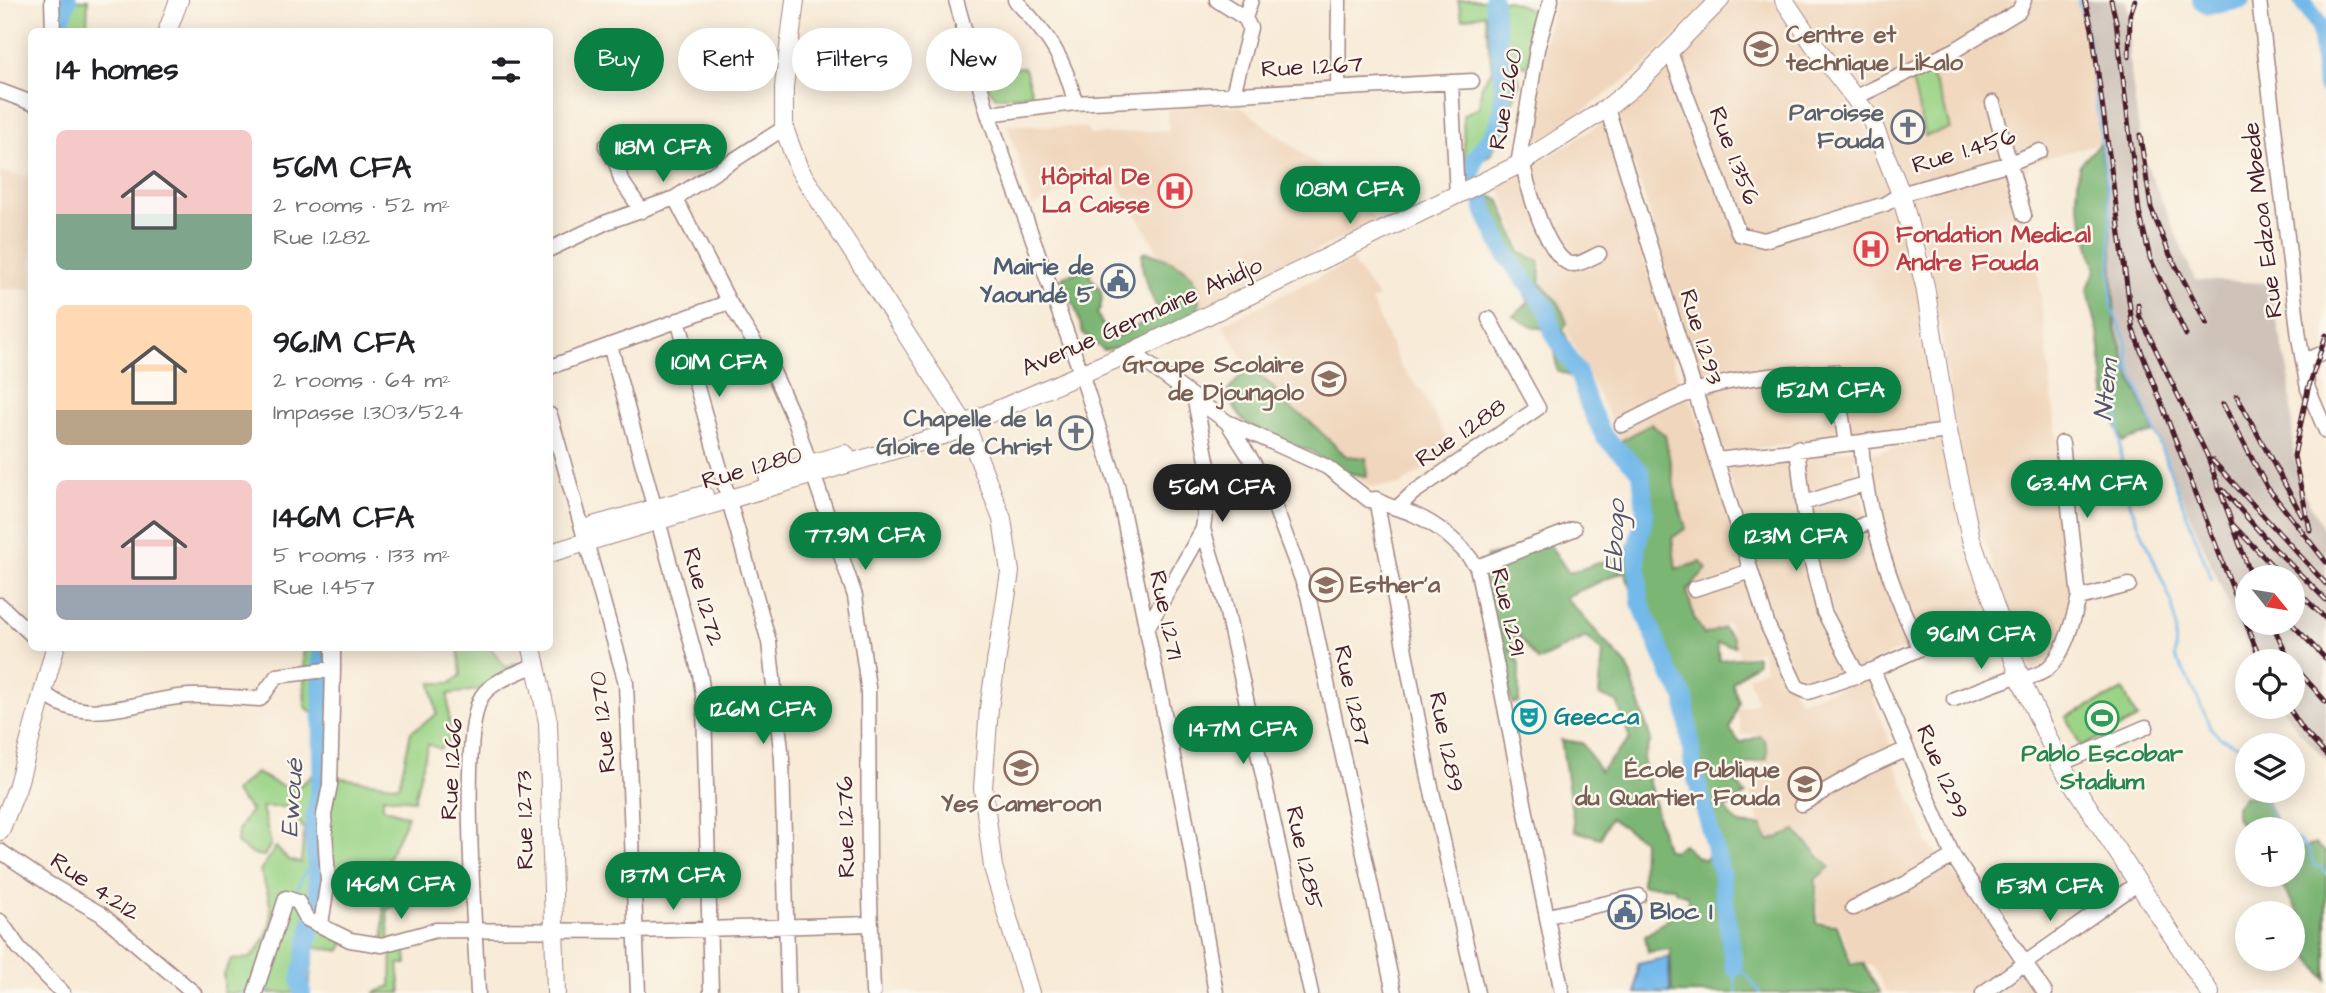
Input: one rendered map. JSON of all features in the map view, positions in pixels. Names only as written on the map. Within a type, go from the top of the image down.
[{"type":"main road","points":[[168,28],[179,0]]},
{"type":"main road","points":[[795,0],[784,88],[784,128],[807,183],[965,424],[1002,519],[1008,551],[1008,595],[989,708],[983,788],[993,867],[1030,993]]},
{"type":"main road","name":"Avenue Germaine Ahidjo","points":[[965,424],[1132,352],[1520,163],[1607,108],[1670,52],[1720,0]]},
{"type":"main road","points":[[1784,0],[1814,45],[1871,119],[1902,194],[1925,286],[1948,431],[1971,539],[1995,614],[2020,677],[2060,764],[2210,993]]},
{"type":"main road","name":"Rue 1.280","points":[[553,540],[584,535],[657,515],[965,424]]},
{"type":"main road","name":"Rue 1.280","points":[[553,551],[584,535]]},
{"type":"main road","points":[[0,831],[11,807],[44,693],[51,651]]},
{"type":"main road","name":"Rue 1.273","points":[[535,656],[548,722],[552,931],[556,993]]},
{"type":"street","points":[[52,0],[53,28]]},
{"type":"street","name":"Rue 1.271","points":[[956,0],[988,114],[1082,373],[1117,485],[1186,823],[1216,993]]},
{"type":"street","points":[[1015,0],[1058,51],[1070,78],[1075,103]]},
{"type":"street","points":[[1217,0],[1245,18],[1250,27],[1234,94]]},
{"type":"street","points":[[1245,18],[1251,0]]},
{"type":"street","points":[[1338,87],[1339,0]]},
{"type":"street","name":"Rue 1.260","points":[[1520,163],[1537,49],[1551,0]]},
{"type":"street","points":[[1856,97],[1955,50],[2019,11],[2024,0]]},
{"type":"street","name":"Rue Edzoa Mbede","points":[[2259,0],[2308,389],[2326,431]]},
{"type":"street","name":"Rue 1.356","points":[[1670,52],[1739,234],[1764,240],[1885,204],[1902,194]]},
{"type":"street","name":"Rue 1.267","points":[[988,114],[1075,103],[1472,81]]},
{"type":"street","points":[[1451,82],[1457,195]]},
{"type":"street","points":[[0,91],[28,102]]},
{"type":"street","points":[[1993,103],[2024,215]]},
{"type":"street","name":"Rue 1.293","points":[[1607,108],[1768,625],[1797,687],[1803,692],[1858,676]]},
{"type":"street","points":[[553,248],[607,222],[675,198],[784,128]]},
{"type":"street","points":[[606,146],[617,164],[621,180],[642,211]]},
{"type":"street","name":"Rue 1.456","points":[[1902,194],[2010,163],[2040,151]]},
{"type":"street","points":[[1520,163],[1549,242],[1564,262],[1574,265],[1599,254]]},
{"type":"street","name":"Rue 1.276","points":[[675,198],[729,302],[774,374],[812,470],[855,596],[868,687],[873,993]]},
{"type":"street","points":[[553,366],[729,302]]},
{"type":"street","name":"Rue 1.288","points":[[1397,508],[1413,493],[1538,408],[1489,319]]},
{"type":"street","points":[[678,320],[762,609],[775,675],[782,760],[788,993]]},
{"type":"street","name":"Rue 1.272","points":[[610,345],[695,650],[704,704],[711,993]]},
{"type":"street","points":[[1132,352],[1162,372],[1195,401],[1210,475],[1203,529],[1146,630]]},
{"type":"street","points":[[2304,361],[2326,352]]},
{"type":"street","points":[[1622,425],[1693,391],[1778,375],[1835,372],[1846,444]]},
{"type":"street","name":"Rue 1.291","points":[[1195,401],[1227,422],[1307,456],[1344,479],[1369,500],[1376,499],[1385,506],[1397,508],[1437,528],[1467,552],[1477,567],[1561,986]]},
{"type":"street","name":"Rue 1.287","points":[[1227,422],[1265,481],[1308,596],[1394,993]]},
{"type":"street","name":"Rue 1.270","points":[[553,426],[625,683],[632,782],[638,993]]},
{"type":"street","points":[[1718,460],[1948,431]]},
{"type":"street","points":[[1861,442],[1864,484],[1894,594],[1920,648]]},
{"type":"street","points":[[1954,699],[2020,677],[2041,673],[2052,664],[2060,652],[2079,598],[2062,443]]},
{"type":"street","points":[[1797,449],[1809,551],[1824,612],[1858,676],[1995,614]]},
{"type":"street","points":[[1804,503],[1864,484]]},
{"type":"street","name":"Rue 1.289","points":[[1376,499],[1429,778],[1477,993]]},
{"type":"street","points":[[1809,551],[1873,520]]},
{"type":"street","name":"Rue 1.285","points":[[1203,529],[1224,599],[1311,993]]},
{"type":"street","points":[[1477,567],[1574,530]]},
{"type":"street","points":[[1694,589],[1752,572]]},
{"type":"street","points":[[2079,598],[2129,585]]},
{"type":"street","points":[[0,605],[28,631]]},
{"type":"street","points":[[314,922],[328,880],[324,815],[330,785],[333,651]]},
{"type":"street","name":"Rue 1.266","points":[[478,993],[472,878],[471,757],[477,709],[482,696],[535,656]]},
{"type":"street","points":[[44,693],[68,708],[106,712],[140,702],[188,696],[260,699],[277,676],[331,669]]},
{"type":"street","name":"Rue 1.299","points":[[1873,670],[1953,856],[2045,993]]},
{"type":"street","points":[[2060,764],[2146,727]]},
{"type":"street","points":[[1802,804],[1865,768],[1908,749]]},
{"type":"street","name":"Rue 4.212","points":[[0,850],[109,920],[194,993]]},
{"type":"street","points":[[1853,908],[1905,884],[1953,856]]},
{"type":"street","points":[[1983,993],[2138,883]]},
{"type":"street","points":[[1548,916],[1639,896]]},
{"type":"street","points":[[255,993],[292,900],[314,922],[350,940],[382,945],[425,931],[709,929],[871,924]]},
{"type":"street","points":[[0,921],[19,948],[63,993]]},
{"type":"street","points":[[1549,993],[1561,986]]},
{"type":"shaded area","points":[[1556,0],[1711,0],[1645,66],[1547,137],[1533,142],[1530,121],[1532,87]]},
{"type":"shaded area","points":[[1733,0],[1774,0],[1796,38],[1848,98],[1864,124],[1897,203],[1918,287],[1940,425],[1725,452],[1711,424],[1648,207],[1623,134],[1619,111]]},
{"type":"shaded area","points":[[1794,0],[2077,0],[2089,41],[2100,143],[2031,162],[2021,178],[2038,274],[2076,600],[2053,658],[2032,672],[1975,516],[1958,449],[1933,279],[1910,195]]},
{"type":"shaded area","points":[[2077,0],[2125,0],[2130,15],[2129,57],[2142,154],[2195,280],[2268,283],[2289,375],[2294,456],[2303,492],[2326,533],[2326,760],[2290,719],[2305,719],[2305,649],[2248,649],[2242,635],[2305,635],[2305,565],[2235,565],[2235,619],[2129,374],[2115,328],[2110,211],[2089,41]]},
{"type":"shaded area","points":[[1202,104],[1241,107],[1332,176],[1371,213],[1375,221],[1195,313],[1108,167],[1033,207],[1007,124],[1086,128],[1090,135],[1169,130],[1167,110]]},
{"type":"shaded area","points":[[1601,124],[1611,137],[1617,173],[1656,299],[1659,299],[1661,306],[1655,308],[1683,391],[1690,397],[1785,675],[1799,699],[1804,700],[1869,677],[1878,696],[1873,698],[1892,748],[1892,757],[1926,835],[1926,841],[1964,885],[1993,927],[2002,943],[2000,947],[2014,967],[2021,963],[2041,993],[1887,993],[1873,967],[1852,960],[1840,923],[1818,920],[1818,881],[1832,866],[1797,829],[1770,839],[1761,825],[1750,795],[1757,780],[1762,757],[1757,734],[1742,735],[1737,709],[1757,702],[1748,677],[1765,668],[1761,650],[1740,656],[1728,623],[1704,635],[1665,539],[1677,506],[1625,448],[1543,283],[1544,261],[1524,251],[1499,187]]},
{"type":"shaded area","points":[[0,172],[28,177],[28,289],[0,289]]},
{"type":"shaded area","name":"Groupe Scolaire de Djoungolo","points":[[1352,261],[1378,298],[1371,301],[1401,367],[1421,390],[1453,450],[1400,485],[1370,487],[1301,430],[1235,369],[1243,357],[1223,324]]},
{"type":"shaded area","points":[[1941,438],[1961,524],[1988,607],[1921,641],[1896,585],[1867,478],[1872,453]]},
{"type":"shaded area","points":[[1857,450],[1858,456],[1854,457],[1856,480],[1887,592],[1912,645],[1867,664],[1862,673],[1808,686],[1806,681],[1800,683],[1789,664],[1750,554],[1744,522],[1726,467]]},
{"type":"green space","points":[[57,0],[88,0],[85,28],[55,28]]},
{"type":"green space","points":[[1458,0],[1507,0],[1540,13],[1528,66],[1515,64],[1520,83],[1492,153],[1465,173],[1463,115],[1479,107],[1482,85],[1492,70],[1485,14],[1462,19]]},
{"type":"green space","points":[[1022,68],[1025,69],[1032,94],[996,97],[991,91],[1022,91]]},
{"type":"green space","points":[[1928,69],[1942,99],[1950,129],[1925,136],[1911,76]]},
{"type":"green space","points":[[2100,143],[2110,211],[2115,328],[2129,374],[2154,432],[2123,442],[2106,401],[2098,331],[2087,290],[2096,270],[2077,200],[2079,166]]},
{"type":"green space","points":[[1489,195],[1500,201],[1521,253],[1540,261],[1540,283],[1559,303],[1567,323],[1563,330],[1609,432],[1619,442],[1651,424],[1665,435],[1677,500],[1686,528],[1672,538],[1676,569],[1701,562],[1707,569],[1687,591],[1694,617],[1704,635],[1723,628],[1732,637],[1735,646],[1717,643],[1719,660],[1757,656],[1757,662],[1732,683],[1739,702],[1730,729],[1740,743],[1760,736],[1763,738],[1767,746],[1767,759],[1742,765],[1735,781],[1746,794],[1726,809],[1740,824],[1761,825],[1769,841],[1795,831],[1830,867],[1816,879],[1816,923],[1837,925],[1851,964],[1863,963],[1880,993],[1672,993],[1670,949],[1648,952],[1645,936],[1674,915],[1685,913],[1689,907],[1688,896],[1676,892],[1674,887],[1642,885],[1643,840],[1610,818],[1601,838],[1575,831],[1561,740],[1582,743],[1600,771],[1630,739],[1617,702],[1599,695],[1603,652],[1586,637],[1538,661],[1518,635],[1510,648],[1519,663],[1519,702],[1512,704],[1482,586],[1487,556],[1549,544],[1569,573],[1625,554],[1637,528],[1638,473],[1603,444],[1591,427],[1575,378],[1557,371],[1554,343],[1542,328],[1534,328],[1513,316],[1529,302],[1503,249],[1485,222]],"holes":[[[1624,571],[1679,697],[1687,769],[1712,854],[1704,860],[1695,856],[1683,844],[1673,851],[1666,849],[1643,759],[1651,740],[1628,667],[1565,597]]]},
{"type":"green space","points":[[1147,252],[1190,273],[1198,290],[1197,318],[1130,346],[1103,350],[1083,333],[1075,307],[1062,284],[1063,276],[1088,269],[1091,272],[1089,276],[1097,284],[1102,298],[1097,314],[1109,337],[1122,335],[1159,312],[1143,269],[1142,254]]},
{"type":"green space","points":[[1246,369],[1255,372],[1272,386],[1285,405],[1307,419],[1346,456],[1366,458],[1367,476],[1340,472],[1311,451],[1295,447],[1243,420],[1225,395]]},
{"type":"green space","points":[[303,651],[330,651],[334,777],[399,786],[411,732],[437,714],[431,683],[451,683],[461,675],[458,651],[493,651],[506,668],[514,663],[521,665],[478,690],[448,694],[450,739],[440,749],[428,744],[414,800],[383,797],[383,808],[408,816],[387,861],[387,886],[398,889],[400,904],[387,909],[389,938],[405,942],[407,964],[398,964],[401,993],[374,993],[391,986],[392,946],[384,946],[383,896],[358,896],[360,875],[327,873],[317,927],[345,941],[340,951],[314,947],[308,993],[224,993],[224,974],[231,960],[251,958],[266,937],[269,927],[270,907],[260,871],[276,847],[288,860],[301,863],[304,829],[289,807],[262,807],[271,844],[264,856],[252,854],[237,843],[238,830],[251,810],[234,792],[256,773],[289,788],[302,784],[319,769],[316,716],[305,706]]},
{"type":"green space","name":"Pablo Escobar Stadium","points":[[2123,690],[2137,719],[2081,747],[2066,717]]},
{"type":"green space","points":[[2239,803],[2268,803],[2274,817],[2237,817],[2236,806]]},
{"type":"green space","points":[[2316,844],[2326,853],[2326,980],[2306,952],[2305,901],[2291,901],[2282,887],[2305,887],[2305,847]]},
{"type":"water","points":[[1669,957],[1670,993],[1636,993],[1638,964]]},
{"type":"waterway","name":"Ewoué","points":[[58,28],[68,0]]},
{"type":"waterway","name":"Ebogo","points":[[1472,172],[1475,158],[1495,132],[1501,112],[1501,63],[1493,0]]},
{"type":"waterway","name":"Ntem","points":[[2078,0],[2088,38],[2110,211],[2111,307],[2126,341],[2129,364],[2121,384],[2118,423],[2123,478],[2130,504],[2172,603],[2176,629],[2175,657],[2211,728],[2219,737],[2235,745]]},
{"type":"waterway","points":[[2201,0],[2209,6],[2242,0]]},
{"type":"waterway","points":[[2302,0],[2320,27],[2326,86]]},
{"type":"waterway","points":[[2320,27],[2326,24]]},
{"type":"waterway","name":"Ebogo","points":[[1482,197],[1485,212],[1506,255],[1547,309],[1553,333],[1578,373],[1589,406],[1605,438],[1641,472],[1645,513],[1636,549],[1640,602],[1670,674],[1685,698],[1693,767],[1721,872],[1734,968]]},
{"type":"waterway","points":[[2129,365],[2212,580]]},
{"type":"waterway","name":"Ewoué","points":[[302,993],[300,981],[318,893],[313,829],[322,768],[321,651]]},
{"type":"waterway","name":"Ntem","points":[[2267,803],[2272,817]]},
{"type":"waterway","name":"Ntem","points":[[2305,846],[2309,850],[2314,866],[2321,867],[2326,874]]},
{"type":"waterway","points":[[294,896],[304,873],[314,864]]},
{"type":"waterway","points":[[267,993],[284,925]]},
{"type":"waterway","points":[[1736,993],[1734,968],[1748,976],[1760,993]]},
{"type":"waterway","points":[[243,993],[252,982]]},
{"type":"railway","points":[[2085,0],[2092,29],[2133,330],[2256,649]]},
{"type":"railway","points":[[2111,0],[2116,21],[2139,211],[2150,258],[2186,335]]},
{"type":"railway","points":[[2129,57],[2130,15],[2135,0]]},
{"type":"railway","points":[[2140,135],[2151,208],[2169,253],[2207,324]]},
{"type":"railway","points":[[2138,305],[2139,315],[2207,455],[2247,565]]},
{"type":"railway","points":[[2310,530],[2294,456],[2308,389],[2326,335]]},
{"type":"railway","points":[[2237,396],[2302,516]]},
{"type":"railway","points":[[2223,404],[2267,487],[2326,562]]},
{"type":"railway","points":[[2212,460],[2326,584]]},
{"type":"railway","points":[[2223,490],[2273,547],[2326,600]]},
{"type":"railway","points":[[2233,525],[2271,565]]},
{"type":"railway","points":[[2305,599],[2326,619]]},
{"type":"railway","points":[[2278,635],[2284,649]]},
{"type":"railway","points":[[2303,635],[2326,659]]},
{"type":"railway","points":[[2305,679],[2326,702]]},
{"type":"railway","points":[[2296,719],[2326,755]]},
{"type":"place","name":"Centre et technique Likalo","points":[[1761,49]]},
{"type":"place","name":"Paroisse Fouda","points":[[1908,127]]},
{"type":"place","name":"Hôpital De La Caisse","points":[[1175,191]]},
{"type":"place","name":"Fondation Medical Andre Fouda","points":[[1871,249]]},
{"type":"place","name":"Mairie de Yaoundé 5","points":[[1118,281]]},
{"type":"place","name":"Groupe Scolaire de Djoungolo","points":[[1329,379]]},
{"type":"place","name":"Chapelle de la Gloire de Christ","points":[[1076,433]]},
{"type":"place","name":"Esther'a","points":[[1326,585]]},
{"type":"place","name":"Geecca","points":[[1529,717]]},
{"type":"place","name":"Pablo Escobar Stadium","points":[[2102,718]]},
{"type":"place","name":"Yes Cameroon","points":[[1021,768]]},
{"type":"place","name":"École Publique du Quartier Fouda","points":[[1805,784]]},
{"type":"place","name":"Bloc I","points":[[1625,912]]}]
